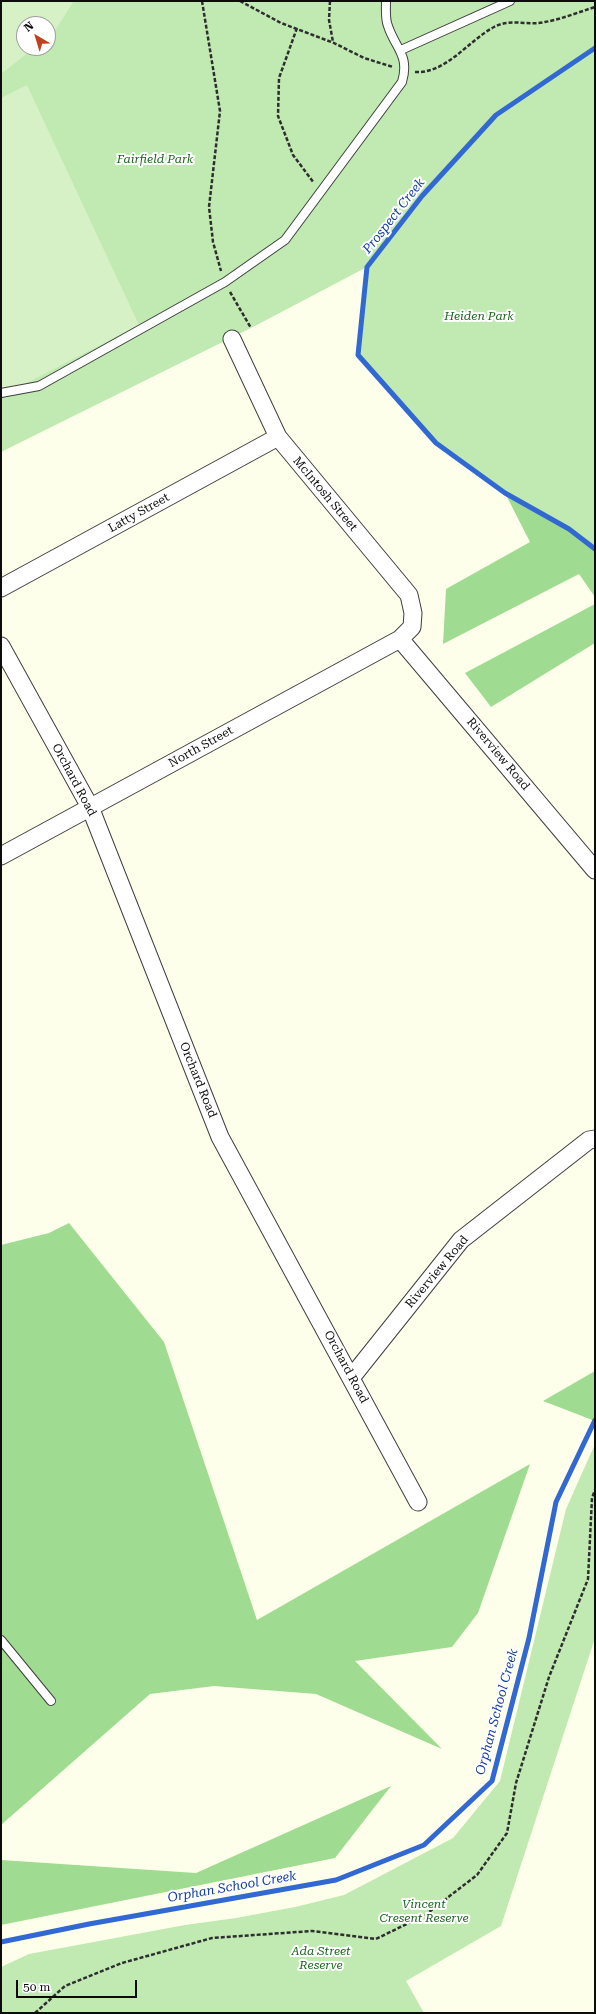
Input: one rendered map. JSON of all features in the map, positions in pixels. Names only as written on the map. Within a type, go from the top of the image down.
[{"type":"street","name":"McIntosh Street","points":[[232,339],[278,437],[409,595],[413,613],[412,627],[400,639]]},
{"type":"street","name":"Latty Street","points":[[1,588],[278,437]]},
{"type":"street","name":"North Street","points":[[1,856],[400,639]]},
{"type":"street","name":"Riverview Road","points":[[400,639],[595,870]]},
{"type":"street","name":"Orchard Road","points":[[1,646],[90,807],[220,1137],[418,1502]]},
{"type":"street","name":"Riverview Road","points":[[351,1378],[461,1240],[589,1140],[595,1138]]},
{"type":"lane","points":[[1,393],[39,386],[225,282],[285,240],[402,82],[405,72],[401,50],[387,26],[386,1]]},
{"type":"lane","points":[[401,50],[510,1]]},
{"type":"lane","points":[[1,1640],[51,1701]]},
{"type":"path","points":[[202,1],[220,111],[209,207],[213,242],[225,282],[251,328]]},
{"type":"path","points":[[240,1],[281,23],[334,43],[364,58],[405,72],[433,70],[454,57],[493,27],[502,23],[512,22],[529,24],[545,22],[595,6]]},
{"type":"path","points":[[330,1],[329,20],[334,43]]},
{"type":"path","points":[[297,28],[279,78],[278,116],[292,155],[321,192]]},
{"type":"path","points":[[35,2013],[65,1986],[122,1962],[212,1938],[312,1931],[376,1939],[425,1916],[477,1875],[507,1833],[516,1783],[547,1685],[588,1579],[592,1498],[595,1490]]},
{"type":"green space","points":[[1,1],[595,1],[595,549],[569,529],[505,493],[436,443],[358,355],[367,267],[251,328],[1,452]]},
{"type":"green space","points":[[1,1],[74,1],[56,29],[56,16],[16,16],[16,56],[24,56],[1,74]]},
{"type":"green space","points":[[27,85],[139,325],[19,387],[1,389],[1,98]]},
{"type":"green space","points":[[505,493],[569,529],[595,549],[595,597],[579,574],[443,644],[446,589],[530,542]]},
{"type":"green space","points":[[595,604],[595,643],[491,707],[465,673]]},
{"type":"green space","points":[[69,1223],[164,1342],[257,1620],[530,1464],[478,1613],[452,1647],[355,1661],[442,1749],[316,1694],[214,1686],[150,1694],[1,1825],[1,1245],[49,1233]]},
{"type":"green space","points":[[595,1371],[595,1421],[543,1401]]},
{"type":"green space","points":[[595,1444],[595,1638],[501,1926],[406,1981],[424,2013],[1,2013],[1,1967],[29,1954],[185,1925],[236,1918],[295,1907],[344,1895],[453,1838],[500,1781],[566,1509]]},
{"type":"green space","points":[[391,1786],[335,1858],[1,1925],[1,1860],[196,1873]]},
{"type":"waterway","name":"Prospect Creek","points":[[595,48],[496,115],[422,196],[367,267],[358,355],[436,443],[505,493],[569,529],[595,549]]},
{"type":"waterway","name":"Orphan School Creek","points":[[1,1942],[89,1924],[336,1880],[424,1845],[492,1781],[529,1638],[556,1502],[595,1420]]},
{"type":"park label","name":"Fairfield Park","points":[[155,159]]},
{"type":"park label","name":"Heiden Park","points":[[479,316]]},
{"type":"park label","name":"Vincent Cresent Reserve","points":[[424,1911]]},
{"type":"park label","name":"Ada Street Reserve","points":[[321,1958]]}]
